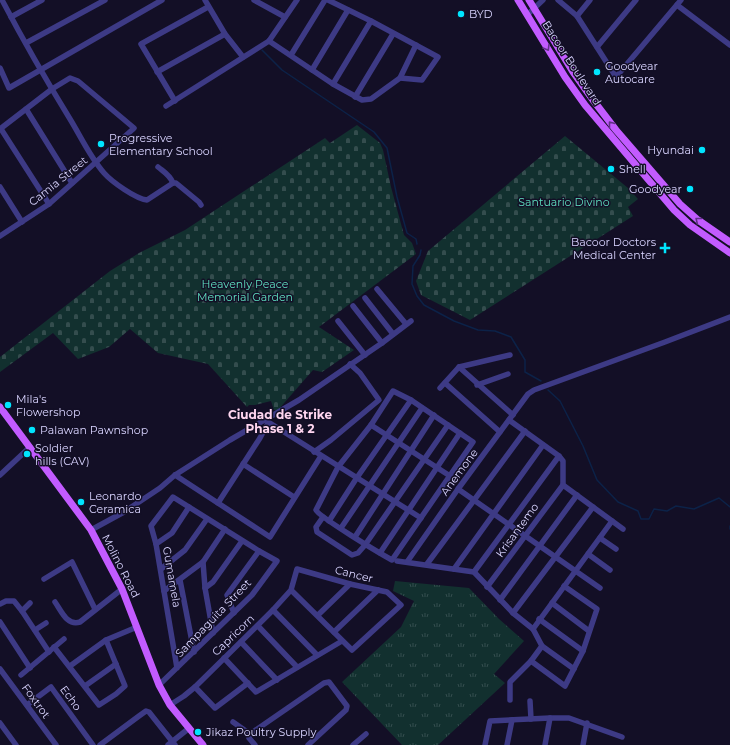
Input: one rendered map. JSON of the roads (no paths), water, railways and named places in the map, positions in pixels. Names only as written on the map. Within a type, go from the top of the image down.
[{"type":"main road","name":"Bacoor Boulevard","points":[[518,0],[565,77],[585,106],[674,210],[690,225],[730,253]]},
{"type":"main road","name":"Bacoor Boulevard","points":[[529,0],[589,95],[621,137],[680,204],[702,223],[730,242]]},
{"type":"main road","name":"Molino Road","points":[[0,406],[91,530],[122,589],[159,685],[170,705],[188,729],[203,745]]},
{"type":"street","name":"Camia Street","points":[[0,236],[49,204],[96,163],[2,0]]},
{"type":"street","points":[[11,17],[42,0]]},
{"type":"street","points":[[26,43],[105,0]]},
{"type":"street","points":[[0,68],[9,88],[162,0]]},
{"type":"street","points":[[205,0],[208,8],[225,34],[243,57]]},
{"type":"street","points":[[254,0],[261,2],[285,17]]},
{"type":"street","points":[[166,106],[269,41],[297,0]]},
{"type":"street","points":[[291,55],[325,0]]},
{"type":"street","points":[[328,0],[438,57],[422,80],[400,78]]},
{"type":"street","points":[[527,14],[543,0]]},
{"type":"street","points":[[558,0],[577,16],[616,77],[679,2],[730,46]]},
{"type":"street","points":[[577,16],[590,0]]},
{"type":"street","points":[[597,47],[636,0]]},
{"type":"street","points":[[175,101],[141,44],[208,8]]},
{"type":"street","points":[[312,70],[348,10]]},
{"type":"street","points":[[333,84],[371,21]]},
{"type":"street","points":[[158,72],[225,34]]},
{"type":"street","points":[[355,97],[394,34]]},
{"type":"street","points":[[269,41],[333,84],[362,100],[371,99],[400,78],[416,45]]},
{"type":"street","points":[[49,204],[0,129],[52,89],[70,78],[78,81],[134,128],[96,163],[105,174],[142,199],[147,200],[173,183]]},
{"type":"street","points":[[26,109],[72,183]]},
{"type":"street","points":[[158,167],[171,178],[173,183],[176,183],[201,205]]},
{"type":"street","points":[[0,187],[22,222]]},
{"type":"street","points":[[91,530],[124,512],[160,488],[175,475],[230,440],[266,422],[365,355],[409,322],[377,289]]},
{"type":"street","points":[[365,298],[393,334]]},
{"type":"street","points":[[353,306],[382,343]]},
{"type":"street","name":"Anemone","points":[[407,562],[458,489],[528,394],[540,387],[730,317]]},
{"type":"street","points":[[338,321],[365,355]]},
{"type":"street","points":[[500,432],[442,386],[459,367],[510,355]]},
{"type":"street","points":[[314,452],[331,440],[379,400],[360,373],[350,364]]},
{"type":"street","points":[[459,367],[524,431],[559,456],[562,461],[563,485],[623,530]]},
{"type":"street","points":[[477,385],[508,374]]},
{"type":"street","points":[[393,390],[411,400],[473,442],[392,560],[365,545],[317,513],[316,510],[338,467],[371,425],[393,390]]},
{"type":"street","points":[[330,521],[356,478],[411,400]]},
{"type":"street","points":[[341,528],[422,408]]},
{"type":"street","points":[[355,537],[434,415]]},
{"type":"street","points":[[266,422],[421,518]]},
{"type":"street","points":[[218,503],[260,438],[266,422]]},
{"type":"street","points":[[371,425],[450,476]]},
{"type":"street","points":[[323,517],[316,530],[317,532],[352,555],[358,553],[448,425]]},
{"type":"street","points":[[427,564],[524,431]]},
{"type":"street","points":[[380,553],[460,433]]},
{"type":"street","points":[[454,569],[543,445]]},
{"type":"street","points":[[0,475],[30,448]]},
{"type":"street","points":[[175,475],[270,537],[321,456]]},
{"type":"street","points":[[474,572],[559,456]]},
{"type":"street","points":[[243,464],[294,497]]},
{"type":"street","name":"Krisantemo","points":[[488,587],[563,485]]},
{"type":"street","points":[[458,489],[600,588]]},
{"type":"street","points":[[500,600],[577,495]]},
{"type":"street","name":"Gumamela","points":[[177,668],[156,544],[151,526],[173,497],[189,507]]},
{"type":"street","points":[[156,544],[172,533],[189,507],[259,551],[227,595],[234,613]]},
{"type":"street","points":[[513,613],[593,507]]},
{"type":"street","points":[[160,569],[185,550],[207,519]]},
{"type":"street","points":[[533,628],[612,521]]},
{"type":"street","points":[[164,591],[203,562],[224,529]]},
{"type":"street","points":[[600,538],[616,550]]},
{"type":"street","points":[[205,588],[213,582],[242,540]]},
{"type":"street","name":"Sampaguita Street","points":[[159,685],[252,595],[277,561],[259,551]]},
{"type":"street","points":[[588,554],[610,570]]},
{"type":"street","points":[[397,561],[427,564],[474,572],[513,613],[533,628],[542,646],[574,669]]},
{"type":"street","points":[[44,578],[72,562],[95,609]]},
{"type":"street","points":[[203,562],[205,588],[213,633]]},
{"type":"street","name":"Cancer","points":[[297,569],[350,584],[387,592],[401,605],[352,650],[342,641]]},
{"type":"street","name":"Capricorn","points":[[170,705],[195,687],[273,610],[291,590],[297,569]]},
{"type":"street","points":[[180,580],[194,652]]},
{"type":"street","points":[[318,615],[350,584]]},
{"type":"street","points":[[531,661],[565,686],[583,651],[597,609],[564,586]]},
{"type":"street","points":[[55,602],[69,622],[80,622],[122,589]]},
{"type":"street","points":[[224,658],[256,692],[342,641],[318,615],[291,590]]},
{"type":"street","points":[[334,632],[378,590]]},
{"type":"street","points":[[0,604],[6,601],[14,601],[49,652]]},
{"type":"street","points":[[22,611],[30,603]]},
{"type":"street","points":[[552,603],[589,631]]},
{"type":"street","points":[[273,610],[317,655]]},
{"type":"street","points":[[539,619],[583,651]]},
{"type":"street","points":[[0,622],[30,668]]},
{"type":"street","points":[[35,630],[46,623]]},
{"type":"street","points":[[258,626],[297,667]]},
{"type":"street","points":[[70,666],[106,640],[137,628]]},
{"type":"street","points":[[21,675],[64,639]]},
{"type":"street","points":[[54,647],[99,706],[125,686],[106,640]]},
{"type":"street","points":[[241,642],[276,680]]},
{"type":"street","points":[[510,700],[510,682],[531,661],[542,646]]},
{"type":"street","points":[[85,686],[116,664]]},
{"type":"street","name":"Foxtrot","points":[[0,670],[56,745]]},
{"type":"street","points":[[250,734],[324,683],[330,682],[347,706],[346,710],[308,745]]},
{"type":"street","points":[[195,687],[215,708],[248,683]]},
{"type":"street","name":"Echo","points":[[27,705],[51,687],[93,745]]},
{"type":"street","points":[[530,701],[531,719]]},
{"type":"street","points":[[100,745],[146,711],[149,712],[172,744],[188,729]]},
{"type":"street","points":[[545,745],[550,718]]},
{"type":"street","points":[[485,745],[490,721],[569,718],[622,736]]},
{"type":"street","points":[[507,745],[512,720]]},
{"type":"street","points":[[233,722],[250,734]]},
{"type":"street","points":[[0,723],[16,745]]},
{"type":"street","points":[[583,745],[587,723]]},
{"type":"street","points":[[250,734],[249,738],[255,745]]},
{"type":"street","points":[[353,745],[366,734]]},
{"type":"waterway","points":[[262,50],[282,70],[374,132],[387,148],[397,197],[407,233],[416,239],[417,244]]},
{"type":"waterway","points":[[421,250],[420,255],[413,266],[412,284],[417,296],[424,305],[454,321],[478,330],[495,331],[511,337],[525,360],[525,372],[541,381]]},
{"type":"waterway","points":[[548,390],[560,401],[583,446],[597,480],[618,502],[638,511],[641,519],[649,519],[654,509],[667,511],[676,506],[694,509],[719,498],[730,507]]},
{"type":"place","name":"BYD","points":[[461,14]]},
{"type":"place","name":"Goodyear Autocare","points":[[597,72]]},
{"type":"place","name":"Progressive Elementary School","points":[[101,144]]},
{"type":"place","name":"Hyundai","points":[[702,150]]},
{"type":"place","name":"Shell","points":[[611,169]]},
{"type":"place","name":"Goodyear","points":[[690,189]]},
{"type":"place","name":"Bacoor Doctors Medical Center","points":[[665,248]]},
{"type":"place","name":"Mila's Flowershop","points":[[8,405]]},
{"type":"place","name":"Palawan Pawnshop","points":[[32,430]]},
{"type":"place","name":"Soldier hills (CAV)","points":[[27,454]]},
{"type":"place","name":"Leonardo Ceramica","points":[[81,502]]},
{"type":"place","name":"Jikaz Poultry Supply","points":[[198,732]]},
{"type":"district","name":"Ciudad de Strike Phase 1 & 2","points":[[280,421]]},
{"type":"park label","name":"Santuario Divino","points":[[564,202]]},
{"type":"park label","name":"Heavenly Peace Memorial Garden","points":[[245,290]]}]
